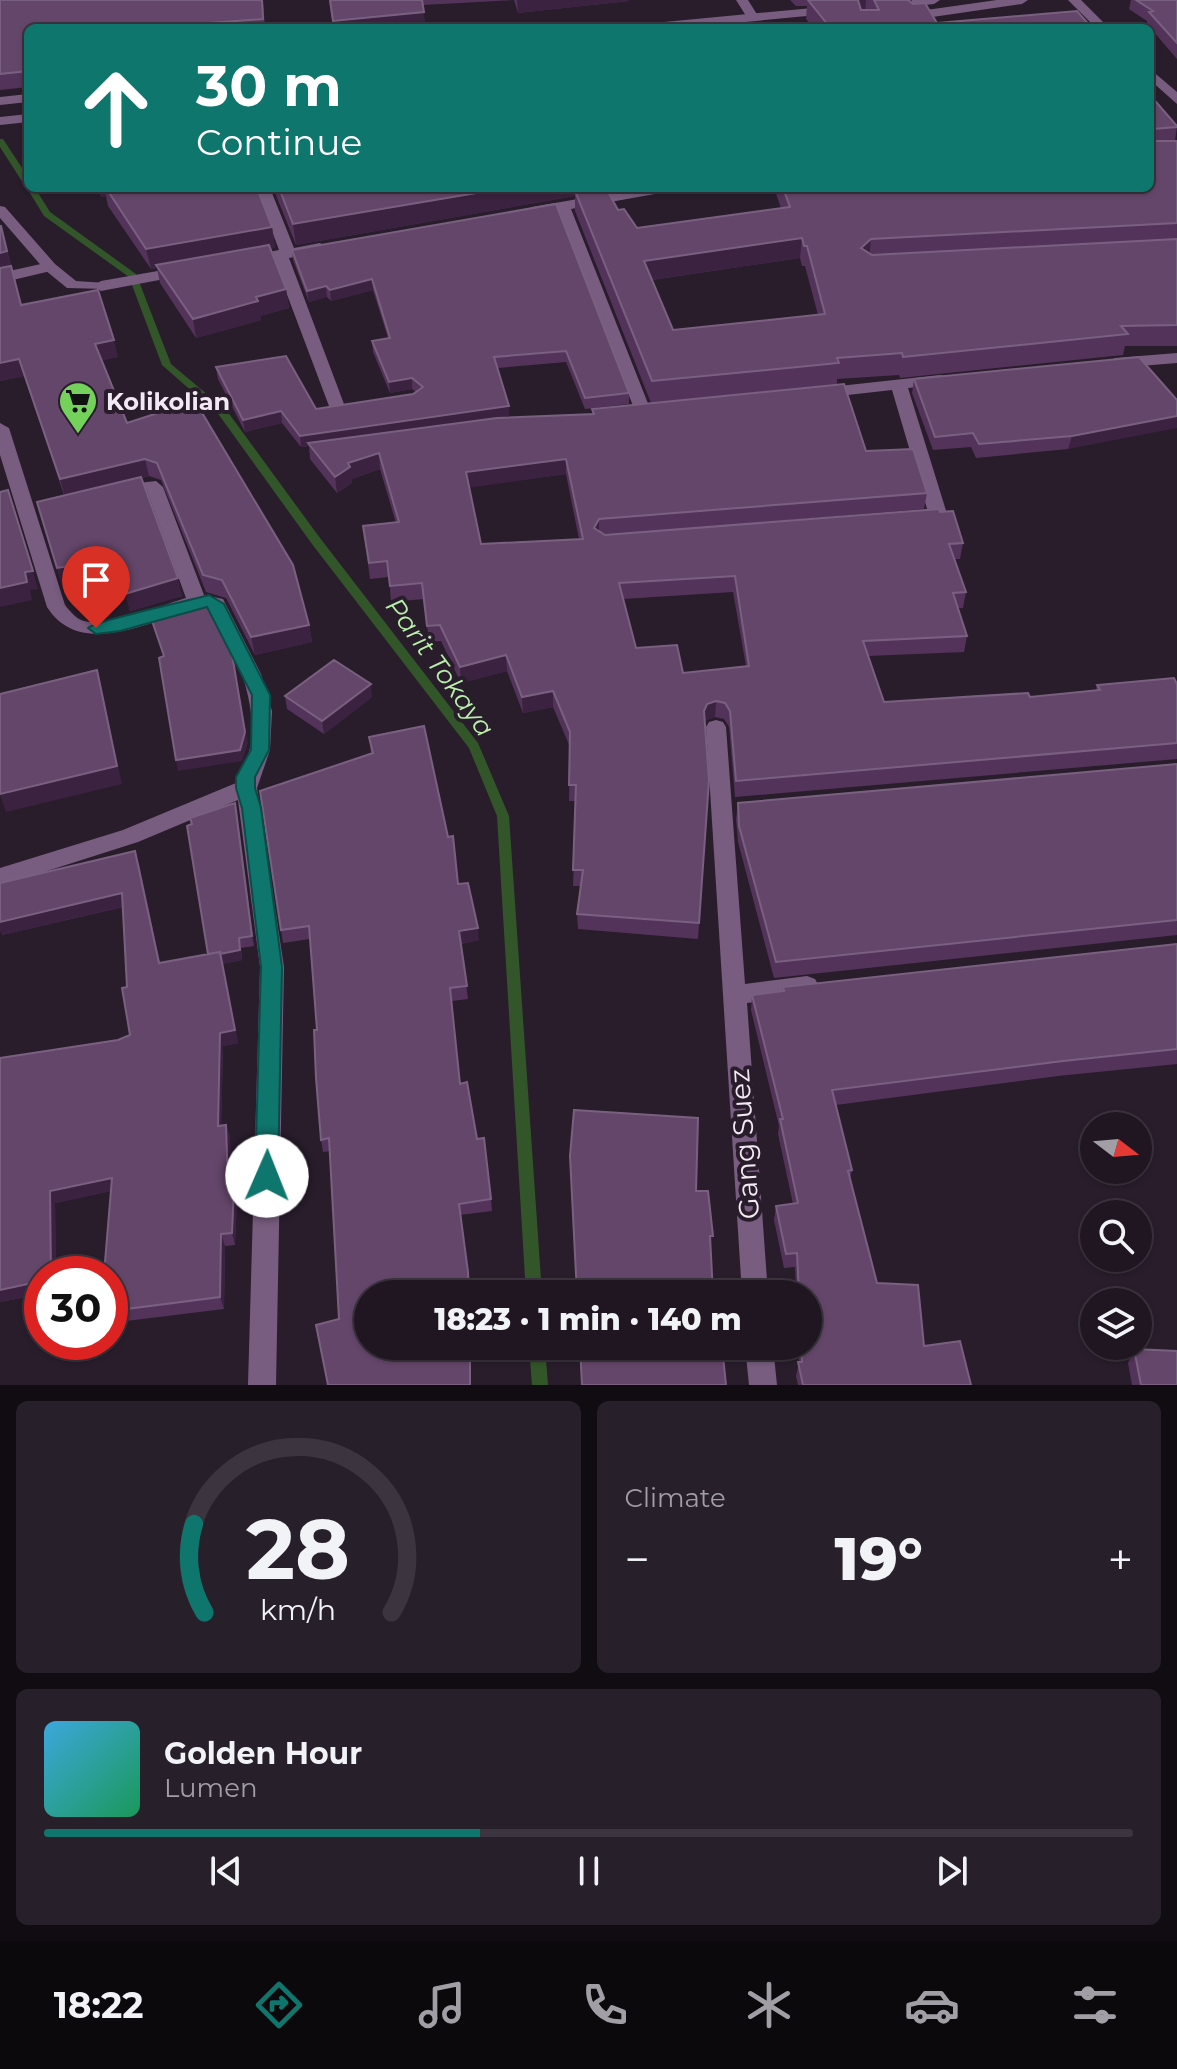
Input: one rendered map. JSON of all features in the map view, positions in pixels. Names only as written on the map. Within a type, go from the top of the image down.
[{"type":"street","points":[[742,0],[752,16]]},
{"type":"street","points":[[934,0],[876,13],[1022,0]]},
{"type":"street","points":[[1074,0],[1099,24]]},
{"type":"street","points":[[679,24],[846,9]]},
{"type":"street","points":[[823,24],[835,23]]},
{"type":"street","points":[[1154,77],[1177,100]]},
{"type":"street","points":[[2,98],[24,98]]},
{"type":"street","points":[[0,121],[24,118]]},
{"type":"street","points":[[264,192],[338,410],[383,403]]},
{"type":"street","points":[[517,214],[643,192]]},
{"type":"street","points":[[563,206],[643,411]]},
{"type":"street","points":[[238,262],[334,245]]},
{"type":"street","points":[[0,278],[50,267]]},
{"type":"street","points":[[101,286],[189,270]]},
{"type":"street","points":[[1104,364],[1177,358]]},
{"type":"street","points":[[806,394],[957,378]]},
{"type":"street","points":[[898,384],[939,517],[907,519]]},
{"type":"street","points":[[0,428],[35,513],[55,609],[71,626],[96,628],[120,625],[209,601],[216,604],[261,695],[260,750],[246,777],[245,788],[251,808],[272,967],[262,1385]]},
{"type":"street","points":[[99,497],[142,486],[154,487],[197,602]]},
{"type":"street","name":"Gang Suez","points":[[716,727],[729,808],[733,995],[754,1280]]},
{"type":"street","points":[[0,877],[130,836],[245,788]]},
{"type":"street","points":[[733,995],[823,984]]},
{"type":"street","points":[[760,1360],[763,1385]]},
{"type":"lane","points":[[0,210],[50,267],[72,285],[101,286]]},
{"type":"building","points":[[0,0],[262,0],[263,19],[196,24],[24,24],[24,71],[0,74]]},
{"type":"building","points":[[330,0],[422,0],[424,12],[333,21]]},
{"type":"building","points":[[808,0],[858,0],[861,10],[879,10],[874,0],[925,3],[937,23],[1077,11],[1088,24],[827,24]]},
{"type":"building","points":[[1136,0],[1177,0],[1177,43],[1149,12],[1153,11]]},
{"type":"building","points":[[1154,100],[1177,126],[1154,129]]},
{"type":"building","points":[[1154,141],[1177,141],[1177,223],[871,239],[861,248],[872,255],[1177,239],[1177,325],[1121,326],[1128,334],[903,357],[902,353],[837,358],[839,363],[652,381],[575,192],[608,192],[618,210],[624,209],[637,228],[790,207],[784,192],[1154,192]],"holes":[[[802,238],[804,246],[807,246],[825,314],[673,330],[644,261]]]},
{"type":"building","points":[[109,192],[259,192],[272,227],[146,249]]},
{"type":"building","points":[[281,192],[482,192],[293,224]]},
{"type":"building","points":[[556,204],[629,393],[585,398],[566,351],[494,357],[509,406],[300,436],[281,411],[243,420],[216,367],[286,356],[316,409],[413,394],[423,387],[412,378],[389,382],[372,341],[390,338],[372,279],[330,290],[326,286],[307,291],[292,250]]},
{"type":"building","points":[[0,226],[7,251],[0,253]]},
{"type":"building","points":[[269,245],[286,289],[256,297],[258,301],[193,319],[156,265]]},
{"type":"building","points":[[11,266],[21,305],[98,290],[114,340],[95,344],[127,423],[195,401],[293,565],[309,625],[251,637],[222,580],[203,575],[157,463],[145,459],[60,479],[19,359],[0,363],[0,268]]},
{"type":"building","points":[[1139,357],[1177,400],[1177,416],[1072,436],[979,444],[973,433],[935,437],[914,379]]},
{"type":"building","points":[[844,384],[866,451],[913,449],[927,493],[599,519],[594,528],[605,535],[939,509],[940,512],[953,511],[963,543],[949,544],[966,592],[953,593],[967,636],[863,641],[884,702],[1028,693],[1030,697],[1100,690],[1097,685],[1174,678],[1177,684],[1177,743],[736,781],[730,711],[725,703],[716,701],[707,704],[704,711],[709,780],[699,923],[577,914],[583,870],[573,870],[576,785],[569,785],[570,732],[553,691],[522,697],[506,655],[460,667],[440,625],[427,626],[422,583],[390,586],[387,561],[369,563],[363,526],[399,522],[379,453],[348,463],[350,467],[335,477],[308,443],[497,418],[594,414],[592,409]],"holes":[[[566,459],[583,539],[481,544],[466,472]],[[735,576],[749,666],[683,673],[677,645],[636,648],[619,583]]]},
{"type":"building","points":[[141,477],[178,578],[125,594],[117,559],[57,568],[37,502]]},
{"type":"building","points":[[8,490],[33,571],[25,572],[27,582],[0,588],[0,492]]},
{"type":"building","points":[[204,600],[231,648],[245,732],[240,750],[176,760],[159,658],[164,656],[150,615]]},
{"type":"building","points":[[334,660],[371,684],[322,721],[285,696]]},
{"type":"building","points":[[97,670],[117,766],[0,794],[0,694]]},
{"type":"building","points":[[424,726],[448,837],[453,836],[458,884],[468,883],[478,928],[459,931],[467,986],[450,988],[460,1084],[467,1082],[477,1139],[484,1138],[491,1199],[459,1204],[468,1280],[354,1280],[354,1360],[470,1360],[470,1385],[328,1385],[316,1325],[339,1319],[329,1138],[321,1140],[316,1078],[314,1030],[317,1030],[309,926],[281,930],[260,791],[373,753],[369,737]]},
{"type":"building","points":[[1177,764],[1177,920],[776,962],[739,826],[738,803]]},
{"type":"building","points":[[235,803],[252,936],[239,938],[240,950],[208,954],[187,826],[192,824],[190,818]]},
{"type":"building","points":[[135,851],[159,963],[220,952],[235,1030],[220,1033],[218,1126],[226,1125],[228,1187],[234,1186],[232,1233],[221,1234],[220,1297],[128,1309],[128,1256],[106,1256],[112,1178],[50,1191],[51,1256],[24,1256],[24,1285],[0,1290],[0,1058],[118,1040],[130,1035],[122,988],[127,987],[122,893],[0,922],[0,883]]},
{"type":"building","points":[[1177,944],[1177,1049],[832,1090],[852,1170],[848,1171],[877,1283],[918,1285],[924,1346],[960,1341],[971,1385],[803,1385],[798,1362],[822,1360],[822,1280],[798,1280],[797,1253],[786,1254],[776,1206],[798,1203],[780,1119],[783,1119],[752,995],[784,991],[783,987]]},
{"type":"building","points":[[574,1110],[698,1118],[696,1191],[708,1191],[713,1236],[710,1236],[712,1280],[576,1280],[570,1156]]},
{"type":"building","points":[[1152,1350],[1177,1351],[1177,1385],[1141,1385],[1136,1360],[1152,1360]]},
{"type":"building","points":[[581,1360],[723,1360],[726,1385],[582,1385]]},
{"type":"waterway","name":"Parit Tokaya","points":[[0,141],[24,178]]},
{"type":"waterway","name":"Parit Tokaya","points":[[33,192],[47,214],[133,276],[167,365],[223,413],[316,541],[474,746],[503,816],[533,1280]]},
{"type":"waterway","name":"Parit Tokaya","points":[[538,1360],[540,1385]]},
{"type":"place","name":"Kolikolian","points":[[78,435]]},
{"type":"route","points":[[96,628],[120,625],[209,601],[216,604],[261,695],[260,750],[246,777],[245,788],[251,808],[272,967],[267,1176]]}]
